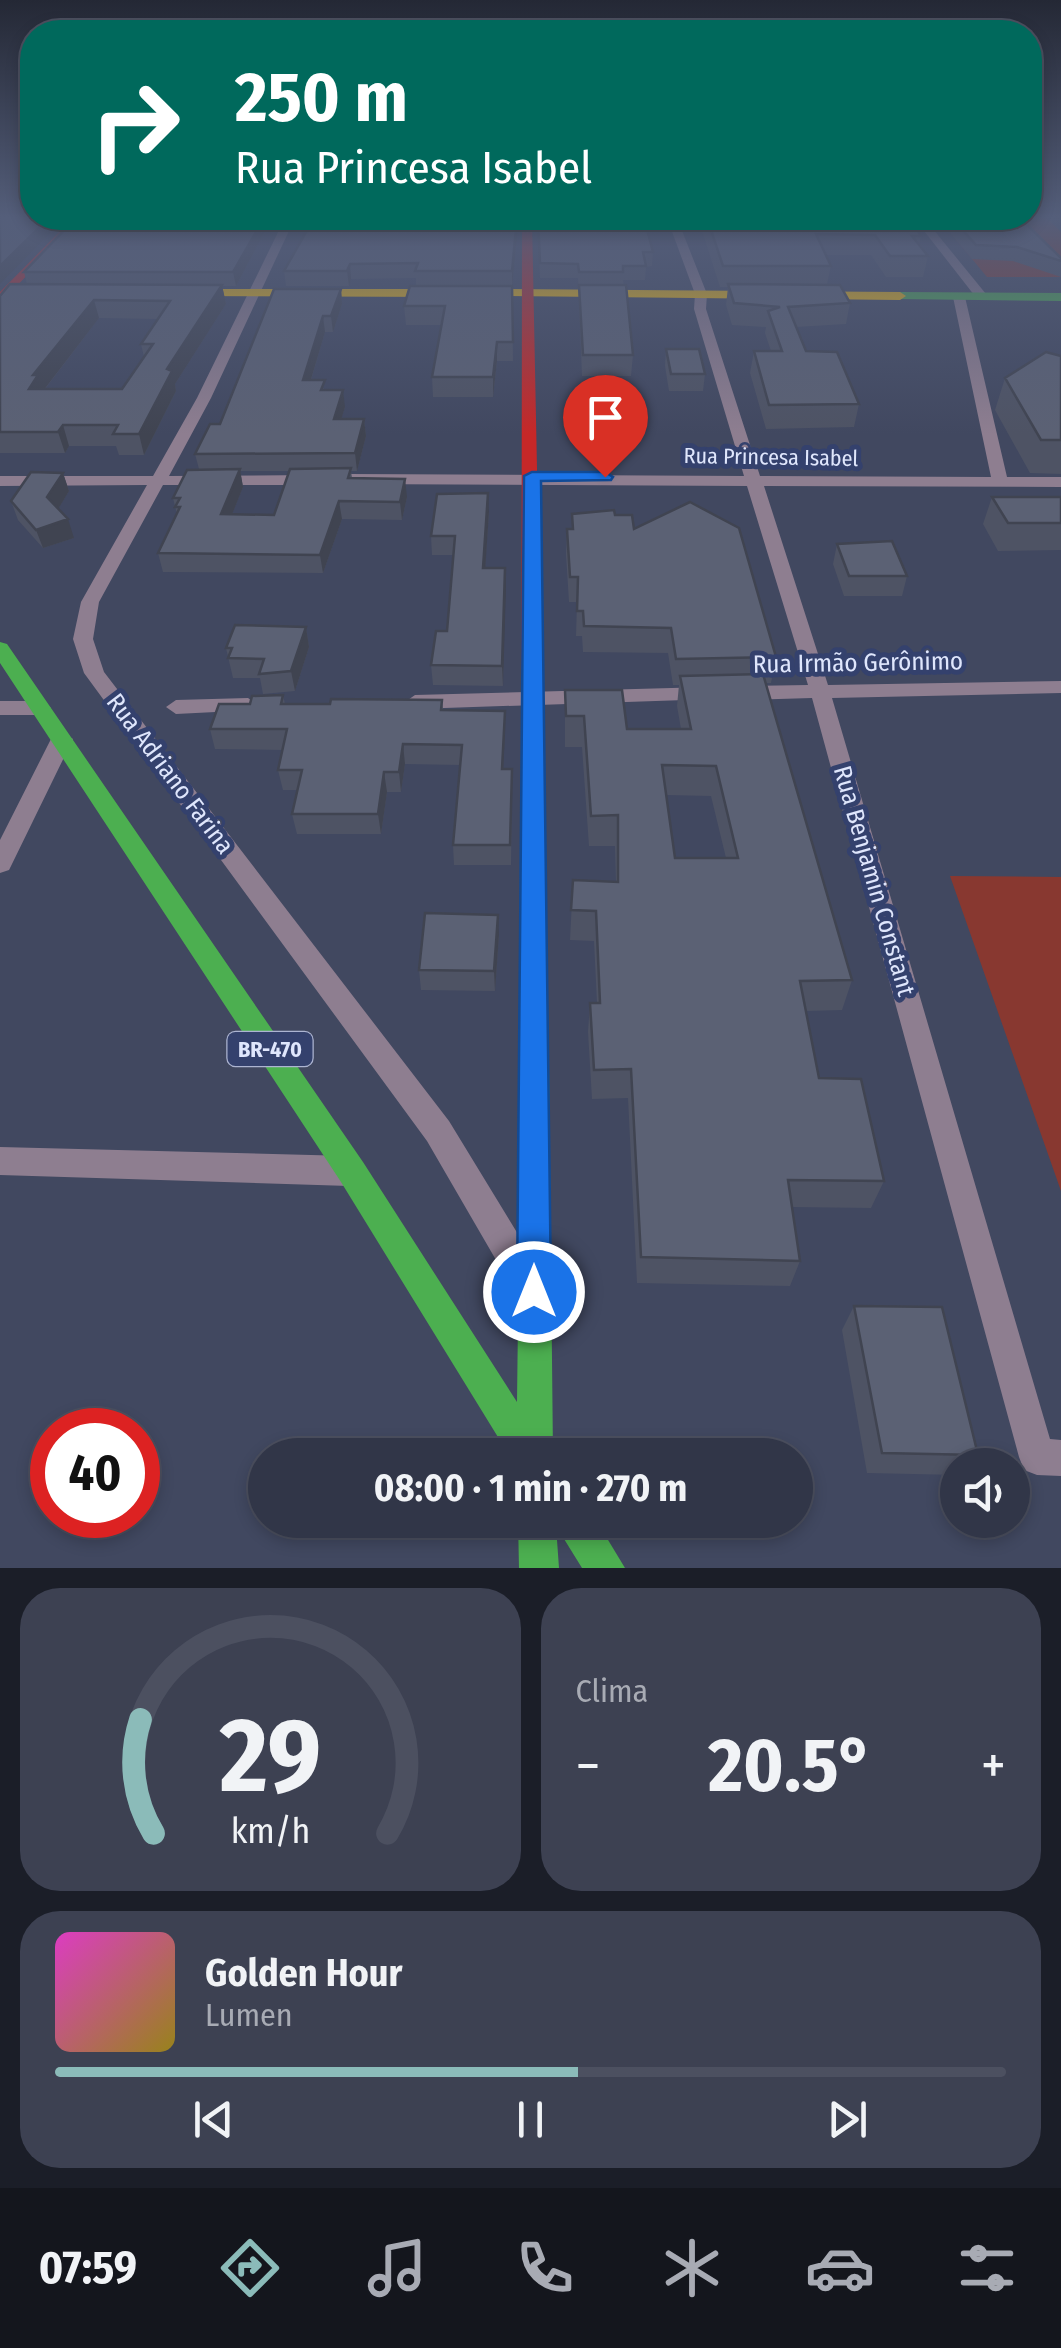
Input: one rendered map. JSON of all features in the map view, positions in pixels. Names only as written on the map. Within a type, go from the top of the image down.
[{"type":"main road","points":[[160,290],[519,288]]},
{"type":"main road","points":[[527,288],[534,699],[533,1438]]},
{"type":"main road","points":[[533,288],[1061,297]]},
{"type":"main road","points":[[971,294],[1037,288]]},
{"type":"main road","points":[[5,294],[46,291]]},
{"type":"main road","name":"BR-470","points":[[0,648],[352,1172],[522,1438]]},
{"type":"main road","points":[[538,1538],[539,1568]]},
{"type":"main road","points":[[586,1538],[606,1568]]},
{"type":"street","name":"Rua Benjamin Constant","points":[[692,288],[694,293]]},
{"type":"street","name":"Rua Benjamin Constant","points":[[693,288],[820,691],[1049,1458]]},
{"type":"street","points":[[967,288],[1000,483]]},
{"type":"street","name":"Rua Adriano Farina","points":[[255,290],[159,482],[90,602],[83,639],[94,674],[438,1131],[534,1292]]},
{"type":"street","name":"Rua Princesa Isabel","points":[[0,481],[532,476],[1061,482]]},
{"type":"street","name":"Rua Irmão Gerônimo","points":[[395,702],[1061,687]]},
{"type":"street","points":[[176,707],[276,705]]},
{"type":"street","points":[[0,708],[41,708]]},
{"type":"street","points":[[0,864],[62,739]]},
{"type":"street","points":[[0,1160],[352,1172]]},
{"type":"shaded area","points":[[950,876],[1061,877],[1061,1191]]},
{"type":"building","points":[[7,288],[220,288],[167,369],[172,371],[139,434],[113,434],[118,425],[63,425],[58,432],[0,432],[0,296]],"holes":[[[94,300],[170,301],[141,344],[153,344],[122,389],[29,389],[38,375],[33,375]]]},
{"type":"building","points":[[409,288],[512,288],[513,342],[497,342],[493,377],[432,377],[445,306],[404,306]]},
{"type":"building","points":[[579,288],[626,288],[633,355],[583,355]]},
{"type":"building","points":[[729,288],[842,288],[850,303],[788,307],[806,351],[837,352],[859,404],[769,405],[754,351],[782,351],[768,311],[780,307],[734,303]]},
{"type":"building","points":[[274,289],[341,289],[331,316],[323,316],[303,380],[325,380],[321,390],[343,390],[334,419],[364,419],[355,453],[195,454],[210,424],[220,424]]},
{"type":"building","points":[[666,349],[699,349],[705,374],[671,374]]},
{"type":"building","points":[[1046,352],[1061,356],[1061,440],[1041,440],[1005,378]]},
{"type":"building","points":[[351,468],[348,478],[405,479],[400,502],[339,501],[320,555],[158,553],[180,507],[175,507],[180,498],[173,498],[187,470],[240,469],[221,514],[274,515],[290,469]]},
{"type":"building","points":[[31,472],[63,473],[47,497],[68,519],[36,530],[11,501]]},
{"type":"building","points":[[488,493],[483,568],[505,568],[502,666],[431,665],[436,631],[447,631],[455,536],[431,536],[437,494]]},
{"type":"building","points":[[992,497],[1061,497],[1061,523],[1008,523]]},
{"type":"building","points":[[690,502],[739,528],[776,657],[676,659],[671,628],[584,626],[583,611],[577,611],[578,577],[570,577],[567,529],[573,529],[572,514],[614,510],[615,515],[632,515],[634,529]]},
{"type":"building","points":[[892,541],[907,576],[849,576],[837,544]]},
{"type":"building","points":[[235,625],[306,627],[291,671],[259,674],[264,659],[228,658],[232,648],[226,648]]},
{"type":"building","points":[[763,674],[852,980],[800,981],[819,1078],[861,1079],[884,1181],[788,1180],[800,1261],[641,1257],[631,1069],[594,1070],[590,1003],[600,1003],[596,911],[571,910],[573,880],[618,882],[618,815],[591,816],[584,716],[566,716],[565,690],[622,690],[627,729],[691,729],[680,676]],"holes":[[[662,765],[716,766],[738,858],[675,858]]]},
{"type":"building","points":[[283,695],[281,704],[330,704],[331,699],[442,700],[441,710],[505,711],[502,769],[512,769],[510,845],[453,845],[462,745],[403,744],[399,772],[384,772],[378,814],[292,814],[302,770],[278,770],[287,729],[210,729],[219,704],[250,704],[252,696]]},
{"type":"building","points":[[425,913],[498,915],[494,971],[419,970]]},
{"type":"building","points":[[854,1306],[942,1307],[976,1448],[940,1448],[940,1454],[882,1453]]},
{"type":"traffic: fast","points":[[900,296],[1061,297]]},
{"type":"traffic: fast","points":[[0,648],[352,1172],[519,1438]]},
{"type":"traffic: fast","points":[[535,1070],[535,1438]]},
{"type":"traffic: fast","points":[[538,1538],[539,1568]]},
{"type":"traffic: fast","points":[[585,1538],[605,1568]]},
{"type":"traffic: slow","points":[[179,293],[450,293]]},
{"type":"traffic: slow","points":[[504,293],[900,296]]},
{"type":"traffic: jam","points":[[0,299],[10,288]]},
{"type":"traffic: jam","points":[[528,288],[535,1070]]},
{"type":"route","points":[[534,1292],[532,476],[605,477]]}]
